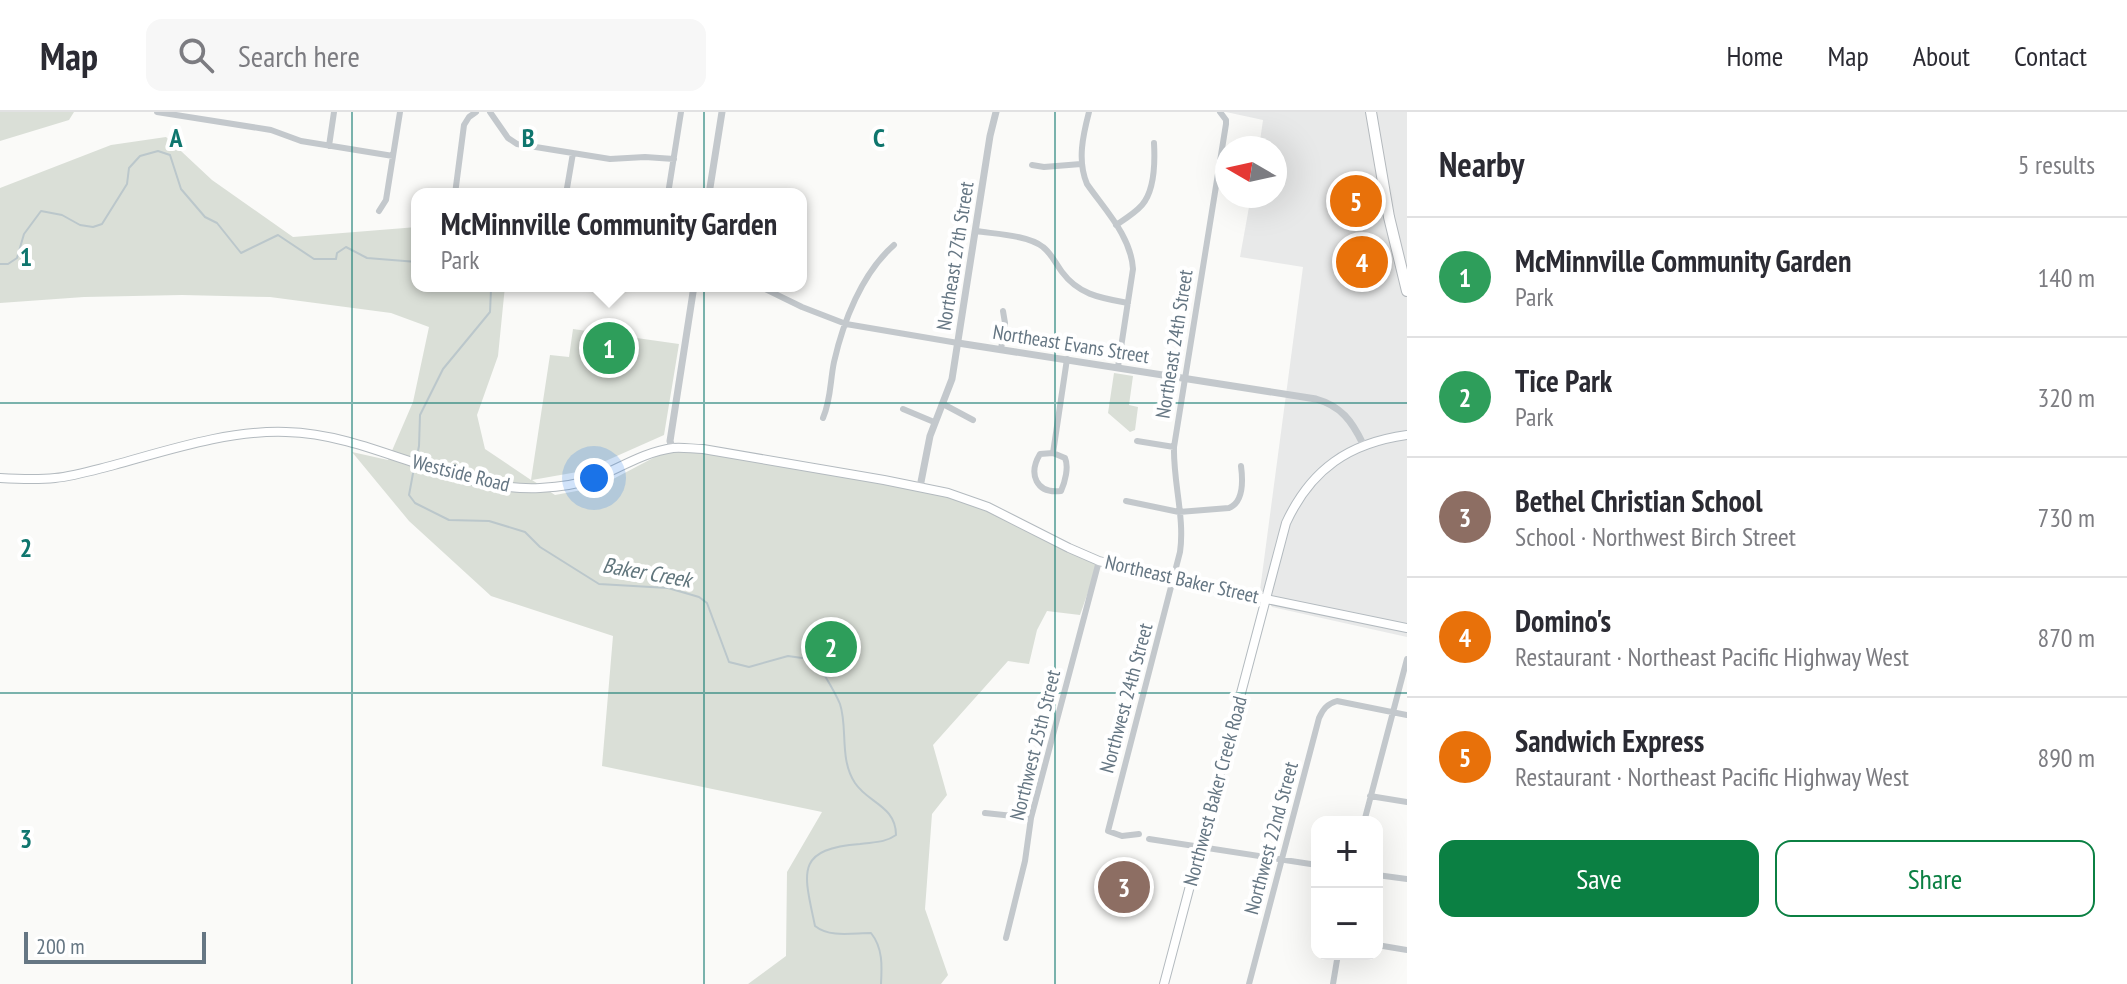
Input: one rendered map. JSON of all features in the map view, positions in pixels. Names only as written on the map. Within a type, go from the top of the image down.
[{"type":"highway","points":[[1371,112],[1388,213],[1407,291]]},
{"type":"main road","name":"Westside Road","points":[[0,478],[43,479],[72,475],[179,447],[246,434],[285,432],[350,442],[447,473],[509,488],[564,486],[589,480],[640,457],[672,448],[719,452],[920,487]]},
{"type":"main road","points":[[1363,444],[1407,435]]},
{"type":"main road","name":"Northwest Baker Creek Road","points":[[1164,984],[1286,523],[1301,496],[1323,469],[1363,444]]},
{"type":"main road","name":"Northeast Baker Street","points":[[920,487],[978,503],[1099,561],[1174,580],[1407,628]]},
{"type":"street","points":[[157,112],[271,130],[301,141],[393,156]]},
{"type":"street","points":[[210,121],[212,112]]},
{"type":"street","points":[[329,146],[334,112]]},
{"type":"street","points":[[379,211],[386,200],[400,112]]},
{"type":"street","points":[[456,188],[464,125],[476,112]]},
{"type":"street","points":[[490,112],[513,142],[610,159],[674,159]]},
{"type":"street","points":[[669,188],[681,112]]},
{"type":"street","points":[[710,188],[722,112]]},
{"type":"street","name":"Northeast 27th Street","points":[[920,487],[928,442],[952,379],[996,112]]},
{"type":"street","points":[[1089,112],[1081,164],[1087,184],[1130,248],[1132,258],[1118,367]]},
{"type":"street","name":"Northeast 24th Street","points":[[1174,580],[1182,540],[1174,447],[1226,124],[1222,114]]},
{"type":"street","points":[[1116,225],[1146,199],[1155,158],[1154,143]]},
{"type":"street","points":[[567,188],[573,153]]},
{"type":"street","points":[[1032,165],[1081,164]]},
{"type":"street","points":[[976,231],[1033,241],[1048,252],[1080,291],[1128,303]]},
{"type":"street","points":[[823,418],[829,404],[835,358],[846,324],[870,271],[894,245]]},
{"type":"street","points":[[672,448],[670,441],[693,292]]},
{"type":"street","name":"Northeast Evans Street","points":[[771,292],[846,324],[1327,402],[1349,417],[1363,444]]},
{"type":"street","points":[[1001,349],[1005,323],[1003,311]]},
{"type":"street","points":[[1053,453],[1067,359]]},
{"type":"street","points":[[943,404],[973,420]]},
{"type":"street","points":[[903,409],[934,422]]},
{"type":"street","points":[[1137,441],[1174,447]]},
{"type":"street","points":[[1053,453],[1065,458],[1067,463],[1061,491],[1055,493],[1036,484],[1034,479],[1040,454],[1053,453]]},
{"type":"street","points":[[1126,501],[1179,512],[1229,508],[1239,501],[1243,478],[1241,466]]},
{"type":"street","name":"Northwest 25th Street","points":[[1006,938],[1025,861],[1031,818],[1099,561]]},
{"type":"street","name":"Northwest 24th Street","points":[[1139,834],[1122,836],[1108,831],[1174,580]]},
{"type":"street","points":[[1365,816],[1407,659]]},
{"type":"street","name":"Northwest 22nd Street","points":[[1249,984],[1319,718],[1329,703],[1337,701],[1393,712]]},
{"type":"street","points":[[1393,712],[1407,715]]},
{"type":"street","points":[[1370,796],[1407,802]]},
{"type":"street","points":[[985,813],[1031,818]]},
{"type":"street","points":[[1149,839],[1311,864]]},
{"type":"street","points":[[1383,876],[1407,879]]},
{"type":"street","points":[[1383,946],[1407,950]]},
{"type":"street","points":[[1333,984],[1337,960]]},
{"type":"shaded area","points":[[0,112],[74,112],[69,120],[0,141]]},
{"type":"shaded area","points":[[1226,112],[1407,112],[1407,637],[1272,607],[1260,590],[1303,267],[1240,257],[1249,208],[1287,208],[1287,136],[1261,136],[1263,120]]},
{"type":"shaded area","points":[[166,137],[212,180],[293,237],[411,227],[411,292],[504,292],[498,356],[477,415],[485,449],[531,480],[550,355],[569,357],[573,329],[679,344],[664,435],[583,471],[532,480],[555,495],[598,487],[672,448],[881,479],[978,503],[1099,561],[1080,615],[1047,611],[1037,630],[1029,664],[1008,661],[933,745],[947,795],[932,814],[925,909],[948,975],[941,984],[748,984],[786,956],[787,872],[822,812],[602,766],[613,636],[491,596],[409,521],[352,452],[388,460],[413,402],[429,327],[391,313],[270,297],[84,297],[0,303],[0,188],[111,145]]},
{"type":"shaded area","points":[[1114,373],[1133,376],[1129,405],[1138,407],[1135,430],[1130,432],[1108,413]]},
{"type":"waterway","name":"Baker Creek","points":[[0,264],[8,264],[17,258],[24,234],[41,211],[62,215],[80,225],[93,227],[102,224],[127,184],[129,168],[140,156],[158,151],[170,155],[181,189],[205,217],[217,223],[241,253],[278,235],[314,259],[336,259],[337,253],[346,247],[367,258],[411,262]]},
{"type":"waterway","name":"Baker Creek","points":[[416,461],[420,415],[443,369],[490,312],[491,292]]},
{"type":"waterway","name":"Baker Creek","points":[[414,468],[409,495],[415,503],[449,520],[489,521],[525,532],[540,547],[599,584],[668,588],[699,597],[707,603],[729,662],[749,667],[788,656],[816,660],[840,704],[850,774],[860,790],[891,817],[896,835],[883,841],[824,851],[814,858],[807,878],[811,907],[815,926],[821,930],[842,934],[871,933],[880,951],[881,984]]},
{"type":"place","name":"Sandwich Express","points":[[1356,201]]},
{"type":"place","name":"Domino's","points":[[1362,262]]},
{"type":"place","name":"McMinnville Community Garden","points":[[609,348]]},
{"type":"place","name":"Tice Park","points":[[831,647]]},
{"type":"place","name":"Bethel Christian School","points":[[1124,887]]}]
